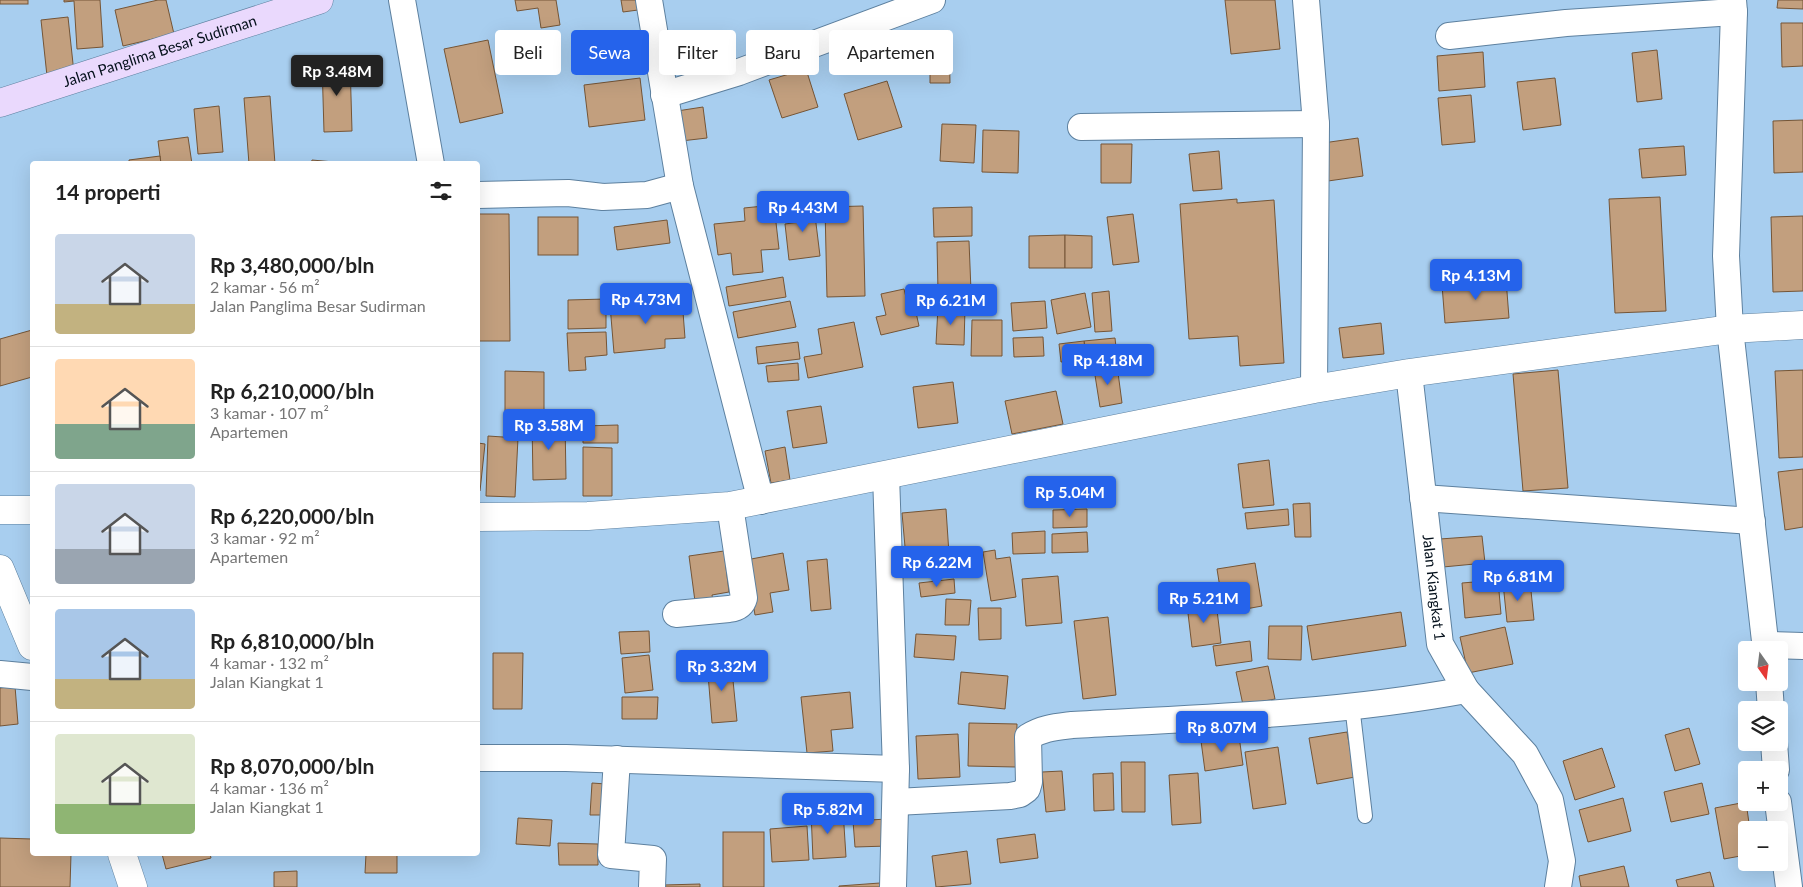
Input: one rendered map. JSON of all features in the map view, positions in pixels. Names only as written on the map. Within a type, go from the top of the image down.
[{"type":"main road","name":"Jalan Panglima Besar Sudirman","points":[[0,102],[318,0]]},
{"type":"street","points":[[402,0],[430,161]]},
{"type":"street","points":[[649,0],[680,186],[760,500]]},
{"type":"street","points":[[664,96],[739,72],[932,0]]},
{"type":"street","points":[[1306,0],[1316,124],[1314,389]]},
{"type":"street","points":[[1449,36],[1733,6],[1726,256],[1730,329],[1752,521],[1780,641]]},
{"type":"street","points":[[1081,127],[1316,124]]},
{"type":"street","points":[[480,196],[568,193],[603,197],[647,195],[680,186]]},
{"type":"street","points":[[480,517],[588,516],[730,506],[1314,389],[1409,373],[1730,329],[1803,325]]},
{"type":"street","name":"Jalan Kiangkat 1","points":[[1409,373],[1440,644],[1466,690],[1525,754],[1550,800],[1562,861],[1558,887]]},
{"type":"street","points":[[886,475],[896,769],[893,887]]},
{"type":"street","points":[[1423,498],[1752,521]]},
{"type":"street","points":[[676,614],[735,608],[743,603],[744,598],[730,506]]},
{"type":"street","points":[[0,510],[30,510]]},
{"type":"street","points":[[1,574],[30,641]]},
{"type":"street","points":[[0,674],[30,677]]},
{"type":"street","points":[[896,802],[1020,794],[1027,790],[1029,782],[1028,737],[1038,730],[1047,728],[1271,714],[1424,698],[1466,690]]},
{"type":"street","points":[[480,758],[617,759],[896,769]]},
{"type":"street","points":[[617,759],[611,855],[653,859],[652,887]]},
{"type":"street","points":[[1779,811],[1789,887]]},
{"type":"street","points":[[123,856],[133,887]]},
{"type":"lane","points":[[1352,705],[1365,816]]},
{"type":"building","points":[[0,0],[28,0],[28,4],[0,4]]},
{"type":"building","points":[[64,0],[100,0],[103,47],[77,49],[74,1],[64,2]]},
{"type":"building","points":[[158,0],[166,0],[174,34],[123,46],[115,10]]},
{"type":"building","points":[[515,0],[556,0],[560,25],[541,28],[538,8],[517,11]]},
{"type":"building","points":[[621,0],[637,0],[638,10],[623,12]]},
{"type":"building","points":[[1225,0],[1275,0],[1280,49],[1231,54]]},
{"type":"building","points":[[1778,0],[1803,0],[1803,9],[1777,8]]},
{"type":"building","points":[[68,17],[74,73],[47,76],[41,20]]},
{"type":"building","points":[[1781,23],[1803,23],[1803,66],[1782,67]]},
{"type":"building","points":[[488,40],[503,113],[460,123],[444,49]]},
{"type":"building","points":[[1657,50],[1662,99],[1637,102],[1632,53]]},
{"type":"building","points":[[1483,52],[1485,87],[1439,91],[1437,56]]},
{"type":"building","points":[[350,62],[352,131],[324,132],[322,63]]},
{"type":"building","points":[[786,75],[808,75],[818,107],[782,118],[769,80]]},
{"type":"building","points":[[930,75],[950,75],[950,83],[930,83]]},
{"type":"building","points":[[640,78],[645,120],[589,127],[584,85]]},
{"type":"building","points":[[1555,78],[1561,125],[1523,130],[1517,82]]},
{"type":"building","points":[[887,81],[902,127],[858,140],[844,94]]},
{"type":"building","points":[[1471,95],[1475,142],[1442,145],[1438,98]]},
{"type":"building","points":[[270,96],[275,161],[249,161],[244,98]]},
{"type":"building","points":[[219,106],[223,152],[198,154],[194,109]]},
{"type":"building","points":[[703,107],[707,138],[681,141],[677,111]]},
{"type":"building","points":[[1803,120],[1803,172],[1774,173],[1773,121]]},
{"type":"building","points":[[942,124],[976,125],[974,163],[940,161]]},
{"type":"building","points":[[983,130],[1019,131],[1018,173],[982,172]]},
{"type":"building","points":[[188,137],[192,161],[161,161],[158,141]]},
{"type":"building","points":[[1358,138],[1363,176],[1328,181],[1323,143]]},
{"type":"building","points":[[1101,144],[1132,144],[1131,183],[1101,183]]},
{"type":"building","points":[[1684,146],[1686,175],[1642,178],[1639,149]]},
{"type":"building","points":[[1219,151],[1222,189],[1193,191],[1189,154]]},
{"type":"building","points":[[160,156],[161,161],[129,161]]},
{"type":"building","points":[[1660,197],[1666,311],[1615,313],[1609,199]]},
{"type":"building","points":[[813,199],[820,256],[789,260],[785,224],[800,222],[797,201]]},
{"type":"building","points":[[1237,199],[1237,203],[1274,200],[1284,363],[1240,366],[1238,336],[1189,339],[1180,204]]},
{"type":"building","points":[[774,205],[779,249],[761,250],[763,272],[733,275],[731,253],[718,255],[714,224],[745,221],[744,208]]},
{"type":"building","points":[[863,206],[865,296],[827,297],[825,207]]},
{"type":"building","points":[[972,207],[972,236],[934,237],[933,208]]},
{"type":"building","points":[[480,214],[509,214],[510,341],[480,341]]},
{"type":"building","points":[[1133,214],[1139,262],[1113,265],[1107,217]]},
{"type":"building","points":[[1803,216],[1803,291],[1773,292],[1771,217]]},
{"type":"building","points":[[538,217],[578,217],[578,255],[538,255]]},
{"type":"building","points":[[667,220],[670,243],[617,250],[614,227]]},
{"type":"building","points":[[1065,235],[1065,268],[1029,268],[1029,236]]},
{"type":"building","points":[[1065,235],[1092,236],[1092,268],[1065,268]]},
{"type":"building","points":[[969,241],[971,291],[938,292],[937,242]]},
{"type":"building","points":[[783,277],[786,297],[729,306],[726,287]]},
{"type":"building","points":[[1506,279],[1509,318],[1445,323],[1442,285]]},
{"type":"building","points":[[904,289],[909,310],[915,308],[919,326],[881,335],[876,317],[886,315],[881,294]]},
{"type":"building","points":[[1109,291],[1112,331],[1095,332],[1092,293]]},
{"type":"building","points":[[1085,293],[1091,327],[1057,334],[1051,300]]},
{"type":"building","points":[[606,299],[606,328],[568,329],[568,300]]},
{"type":"building","points":[[682,299],[685,338],[665,339],[665,348],[614,353],[610,305]]},
{"type":"building","points":[[790,301],[796,327],[738,338],[733,312]]},
{"type":"building","points":[[1045,301],[1047,328],[1013,331],[1011,303]]},
{"type":"building","points":[[938,307],[965,308],[964,345],[936,344]]},
{"type":"building","points":[[972,320],[1002,320],[1002,356],[971,356]]},
{"type":"building","points":[[854,322],[863,367],[808,378],[804,357],[822,354],[818,329]]},
{"type":"building","points":[[1381,323],[1384,354],[1343,358],[1339,328]]},
{"type":"building","points":[[30,331],[30,378],[0,386],[0,339]]},
{"type":"building","points":[[606,332],[607,355],[585,357],[586,370],[569,371],[567,333]]},
{"type":"building","points":[[1043,337],[1044,356],[1014,357],[1013,338]]},
{"type":"building","points":[[1115,338],[1117,356],[1086,359],[1084,341]]},
{"type":"building","points":[[1084,341],[1086,359],[1061,362],[1059,344]]},
{"type":"building","points":[[798,342],[800,359],[758,364],[756,347]]},
{"type":"building","points":[[798,363],[799,380],[768,382],[766,366]]},
{"type":"building","points":[[1117,365],[1122,403],[1100,407],[1094,369]]},
{"type":"building","points":[[1558,370],[1568,488],[1523,491],[1513,374]]},
{"type":"building","points":[[1803,370],[1803,457],[1779,458],[1775,371]]},
{"type":"building","points":[[505,371],[544,372],[544,417],[505,416]]},
{"type":"building","points":[[953,382],[958,423],[918,428],[913,387]]},
{"type":"building","points":[[1056,391],[1063,424],[1012,434],[1005,401]]},
{"type":"building","points":[[821,406],[827,443],[793,448],[787,411]]},
{"type":"building","points":[[565,421],[566,479],[533,480],[532,422]]},
{"type":"building","points":[[618,425],[618,443],[583,443],[583,426]]},
{"type":"building","points":[[488,436],[518,438],[515,497],[486,496]]},
{"type":"building","points":[[480,443],[485,444],[480,491]]},
{"type":"building","points":[[583,447],[612,448],[612,496],[583,496]]},
{"type":"building","points":[[785,447],[790,480],[771,483],[765,451]]},
{"type":"building","points":[[1269,460],[1274,505],[1243,508],[1238,464]]},
{"type":"building","points":[[1803,469],[1803,527],[1785,530],[1778,472]]},
{"type":"building","points":[[1310,503],[1311,537],[1295,537],[1293,504]]},
{"type":"building","points":[[946,509],[949,554],[906,558],[902,513]]},
{"type":"building","points":[[1087,509],[1087,527],[1053,528],[1053,510]]},
{"type":"building","points":[[1288,509],[1289,525],[1247,529],[1245,513]]},
{"type":"building","points":[[1045,531],[1045,553],[1013,554],[1012,533]]},
{"type":"building","points":[[1087,532],[1088,552],[1052,553],[1052,534]]},
{"type":"building","points":[[1482,536],[1485,563],[1443,567],[1440,539]]},
{"type":"building","points":[[995,550],[996,559],[1010,557],[1016,597],[991,601],[983,552]]},
{"type":"building","points":[[724,551],[729,592],[712,595],[714,607],[696,609],[689,556]]},
{"type":"building","points":[[783,553],[789,590],[770,593],[773,612],[755,615],[746,560]]},
{"type":"building","points":[[827,559],[831,609],[811,611],[807,561]]},
{"type":"building","points":[[1255,563],[1262,606],[1224,613],[1217,569]]},
{"type":"building","points":[[1058,576],[1062,623],[1026,626],[1022,579]]},
{"type":"building","points":[[954,579],[955,593],[921,597],[919,583]]},
{"type":"building","points":[[1498,580],[1501,614],[1465,618],[1462,583]]},
{"type":"building","points":[[1530,581],[1534,620],[1507,622],[1503,583]]},
{"type":"building","points":[[946,599],[971,600],[969,625],[945,625]]},
{"type":"building","points":[[1216,602],[1221,643],[1192,647],[1187,605]]},
{"type":"building","points":[[978,608],[1001,608],[1001,639],[979,640]]},
{"type":"building","points":[[1401,612],[1406,646],[1312,660],[1307,626]]},
{"type":"building","points":[[1108,617],[1116,695],[1083,699],[1074,621]]},
{"type":"building","points":[[1269,626],[1302,626],[1301,660],[1268,659]]},
{"type":"building","points":[[1505,627],[1513,664],[1468,673],[1460,637]]},
{"type":"building","points":[[649,631],[650,652],[621,654],[619,632]]},
{"type":"building","points":[[916,634],[956,636],[954,660],[914,657]]},
{"type":"building","points":[[1250,641],[1252,661],[1216,666],[1213,646]]},
{"type":"building","points":[[493,653],[523,653],[522,709],[493,709]]},
{"type":"building","points":[[649,655],[653,690],[625,693],[622,658]]},
{"type":"building","points":[[731,660],[737,721],[712,723],[707,662]]},
{"type":"building","points":[[1268,666],[1275,699],[1243,705],[1236,672]]},
{"type":"building","points":[[961,672],[1008,676],[1005,709],[958,704]]},
{"type":"building","points":[[15,686],[18,724],[0,726],[0,688]]},
{"type":"building","points":[[850,692],[853,728],[831,730],[833,751],[807,753],[801,697]]},
{"type":"building","points":[[622,697],[658,697],[657,719],[622,719]]},
{"type":"building","points":[[969,723],[1017,724],[1016,767],[968,766]]},
{"type":"building","points":[[1689,728],[1700,764],[1675,771],[1665,735]]},
{"type":"building","points":[[1347,732],[1355,777],[1317,784],[1309,738]]},
{"type":"building","points":[[958,734],[960,777],[918,779],[916,736]]},
{"type":"building","points":[[1239,736],[1243,765],[1205,771],[1201,741]]},
{"type":"building","points":[[1278,747],[1286,804],[1253,809],[1245,752]]},
{"type":"building","points":[[1602,748],[1615,787],[1575,800],[1563,761]]},
{"type":"building","points":[[1121,762],[1145,762],[1145,812],[1122,812]]},
{"type":"building","points":[[1062,771],[1065,810],[1046,812],[1042,772]]},
{"type":"building","points":[[1113,773],[1114,810],[1094,811],[1093,774]]},
{"type":"building","points":[[1198,773],[1201,823],[1172,825],[1169,775]]},
{"type":"building","points":[[592,783],[606,784],[604,815],[590,815]]},
{"type":"building","points":[[1702,783],[1709,814],[1671,822],[1664,792]]},
{"type":"building","points":[[1623,798],[1631,831],[1588,842],[1579,810]]},
{"type":"building","points":[[1738,804],[1738,811],[1747,811],[1749,821],[1738,821],[1738,856],[1724,859],[1715,808]]},
{"type":"building","points":[[843,810],[846,857],[813,859],[811,812]]},
{"type":"building","points":[[518,818],[552,820],[550,846],[516,844]]},
{"type":"building","points":[[887,819],[888,846],[855,847],[853,821]]},
{"type":"building","points":[[807,826],[809,860],[772,862],[770,829]]},
{"type":"building","points":[[723,832],[764,832],[764,887],[723,887]]},
{"type":"building","points":[[1035,834],[1038,858],[1000,863],[997,839]]},
{"type":"building","points":[[0,838],[30,839],[30,856],[71,856],[70,887],[0,887]]},
{"type":"building","points":[[558,843],[598,844],[598,865],[559,865]]},
{"type":"building","points":[[967,851],[971,884],[936,887],[932,856]]},
{"type":"building","points":[[163,856],[210,856],[211,858],[166,869]]},
{"type":"building","points":[[366,856],[397,856],[397,873],[365,873]]},
{"type":"building","points":[[1624,866],[1629,887],[1581,887],[1579,876]]},
{"type":"building","points":[[297,871],[297,887],[274,887],[274,872]]},
{"type":"building","points":[[1710,872],[1714,887],[1678,887],[1676,880]]},
{"type":"building","points":[[880,883],[880,887],[839,887],[839,886]]},
{"type":"building","points":[[700,884],[700,887],[664,887],[664,885]]}]
